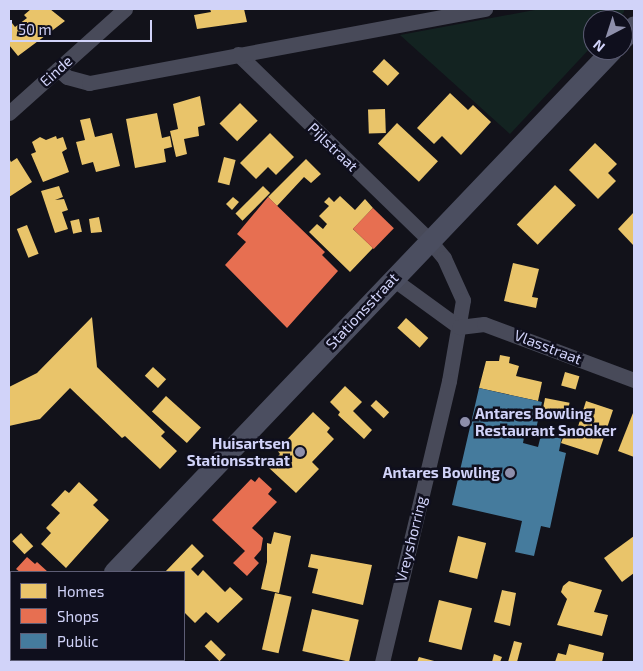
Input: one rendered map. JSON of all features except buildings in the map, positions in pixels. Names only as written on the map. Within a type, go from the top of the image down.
[{"type":"main road","name":"Stationsstraat","points":[[115,571],[602,60]]},
{"type":"street","name":"Einde","points":[[9,113],[125,9]]},
{"type":"street","points":[[58,69],[67,77],[89,83],[485,9]]},
{"type":"street","name":"Pijlstraat","points":[[238,54],[430,240]]},
{"type":"street","name":"Vreyshorring","points":[[382,662],[449,381],[463,300],[444,258],[430,240]]},
{"type":"street","points":[[393,279],[459,327]]},
{"type":"street","name":"Vlasstraat","points":[[459,327],[484,324],[634,380]]},
{"type":"shaded area","points":[[540,9],[624,9],[583,10],[583,56],[510,134],[400,35]]},
{"type":"place","name":"Antares Bowling Restaurant Snooker","points":[[465,422]]},
{"type":"place","name":"Huisartsen Stationsstraat","points":[[300,452]]},
{"type":"place","name":"Antares Bowling","points":[[510,473]]}]
